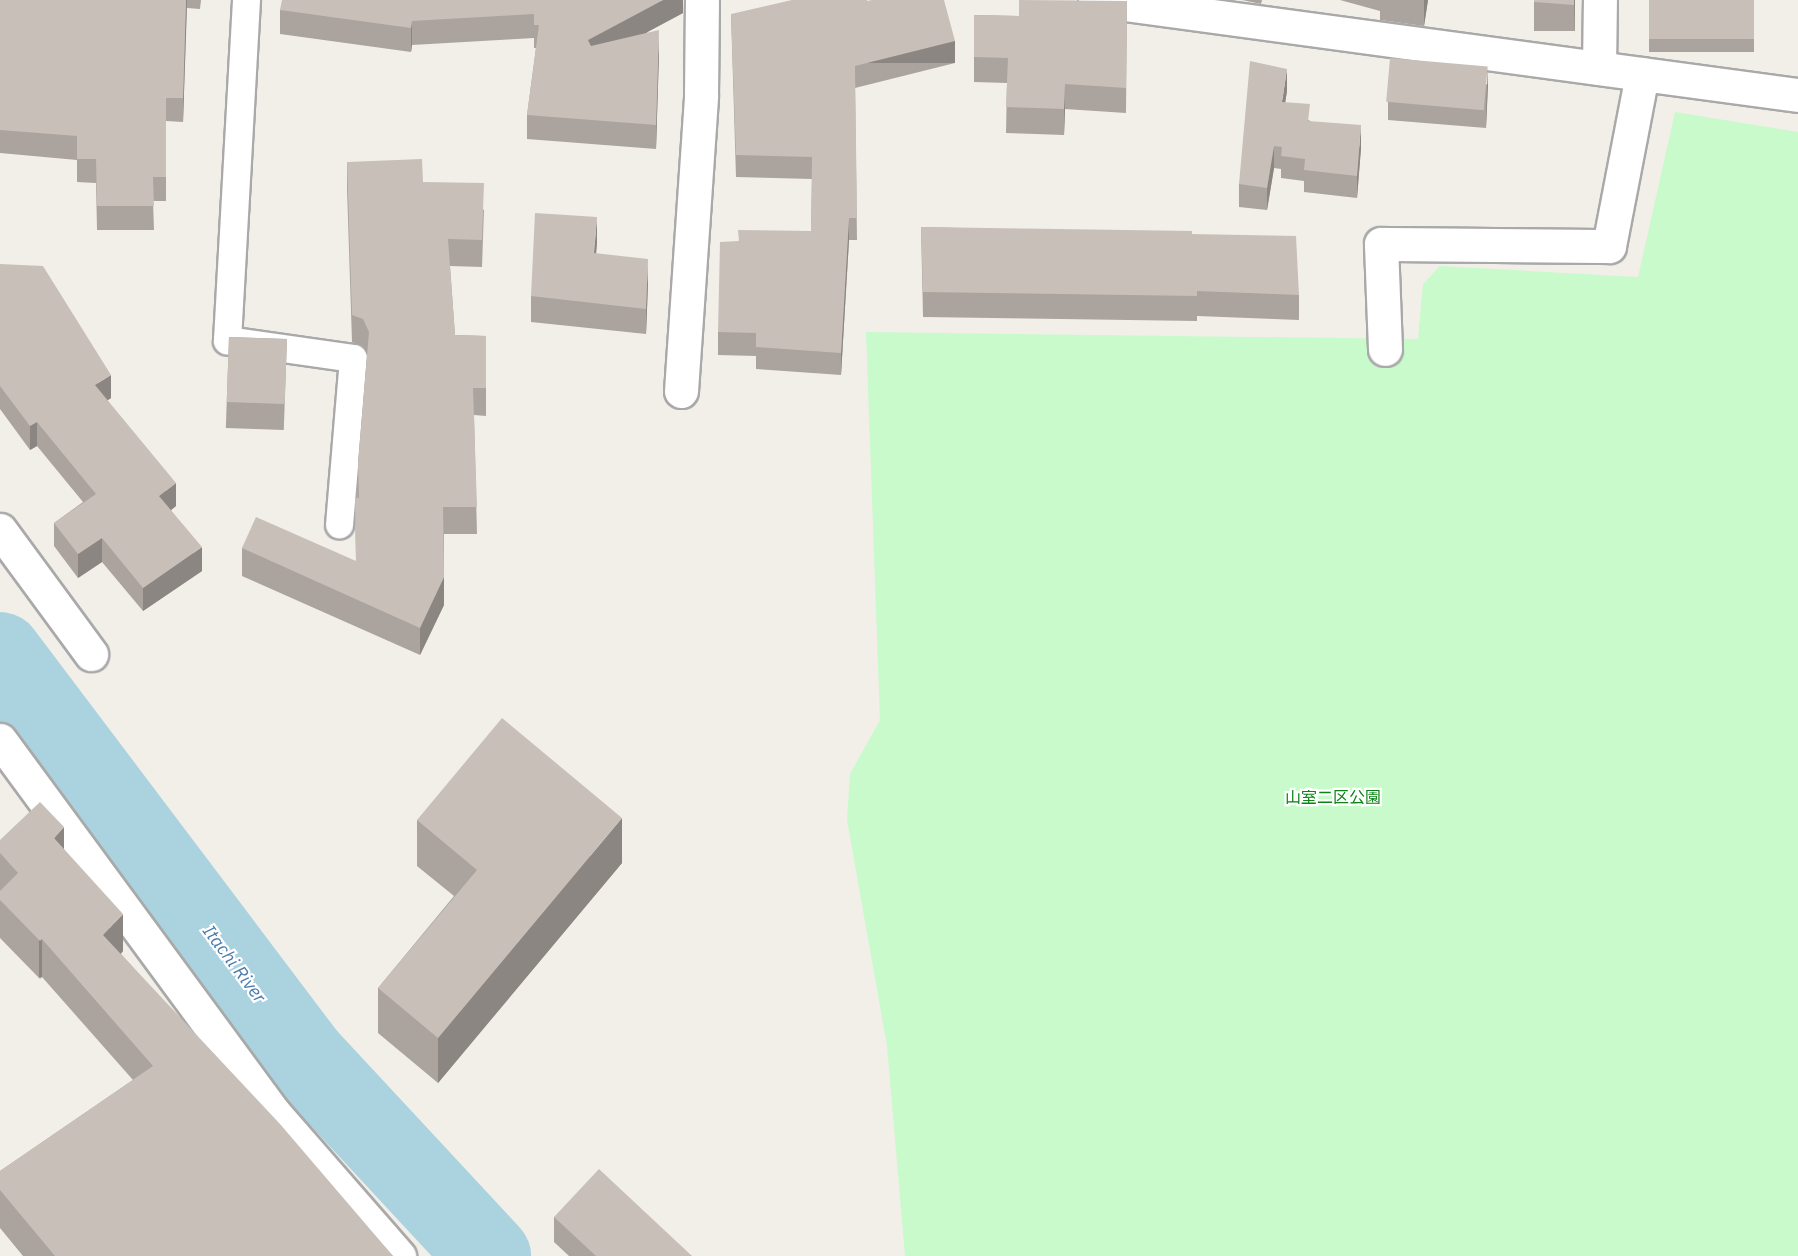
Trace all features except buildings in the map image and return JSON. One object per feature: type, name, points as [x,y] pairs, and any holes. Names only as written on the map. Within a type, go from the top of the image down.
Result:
[{"type":"street","points":[[681,391],[701,94],[702,0]]},
{"type":"street","points":[[1095,0],[1798,95]]},
{"type":"street","points":[[1599,68],[1600,0]]},
{"type":"street","points":[[1385,349],[1381,244],[1609,246],[1642,74]]},
{"type":"street","points":[[0,530],[91,654]]},
{"type":"street","points":[[0,740],[275,1114],[399,1256]]},
{"type":"lane","points":[[246,0],[227,340],[353,358],[339,524]]},
{"type":"green space","name":"山室二区公園","points":[[1675,112],[1798,132],[1798,1256],[905,1256],[887,1046],[847,820],[850,774],[880,720],[866,332],[1418,339],[1423,284],[1440,266],[1638,277]]},
{"type":"waterway","name":"Itachi River","points":[[0,654],[304,1057],[489,1256]]}]
